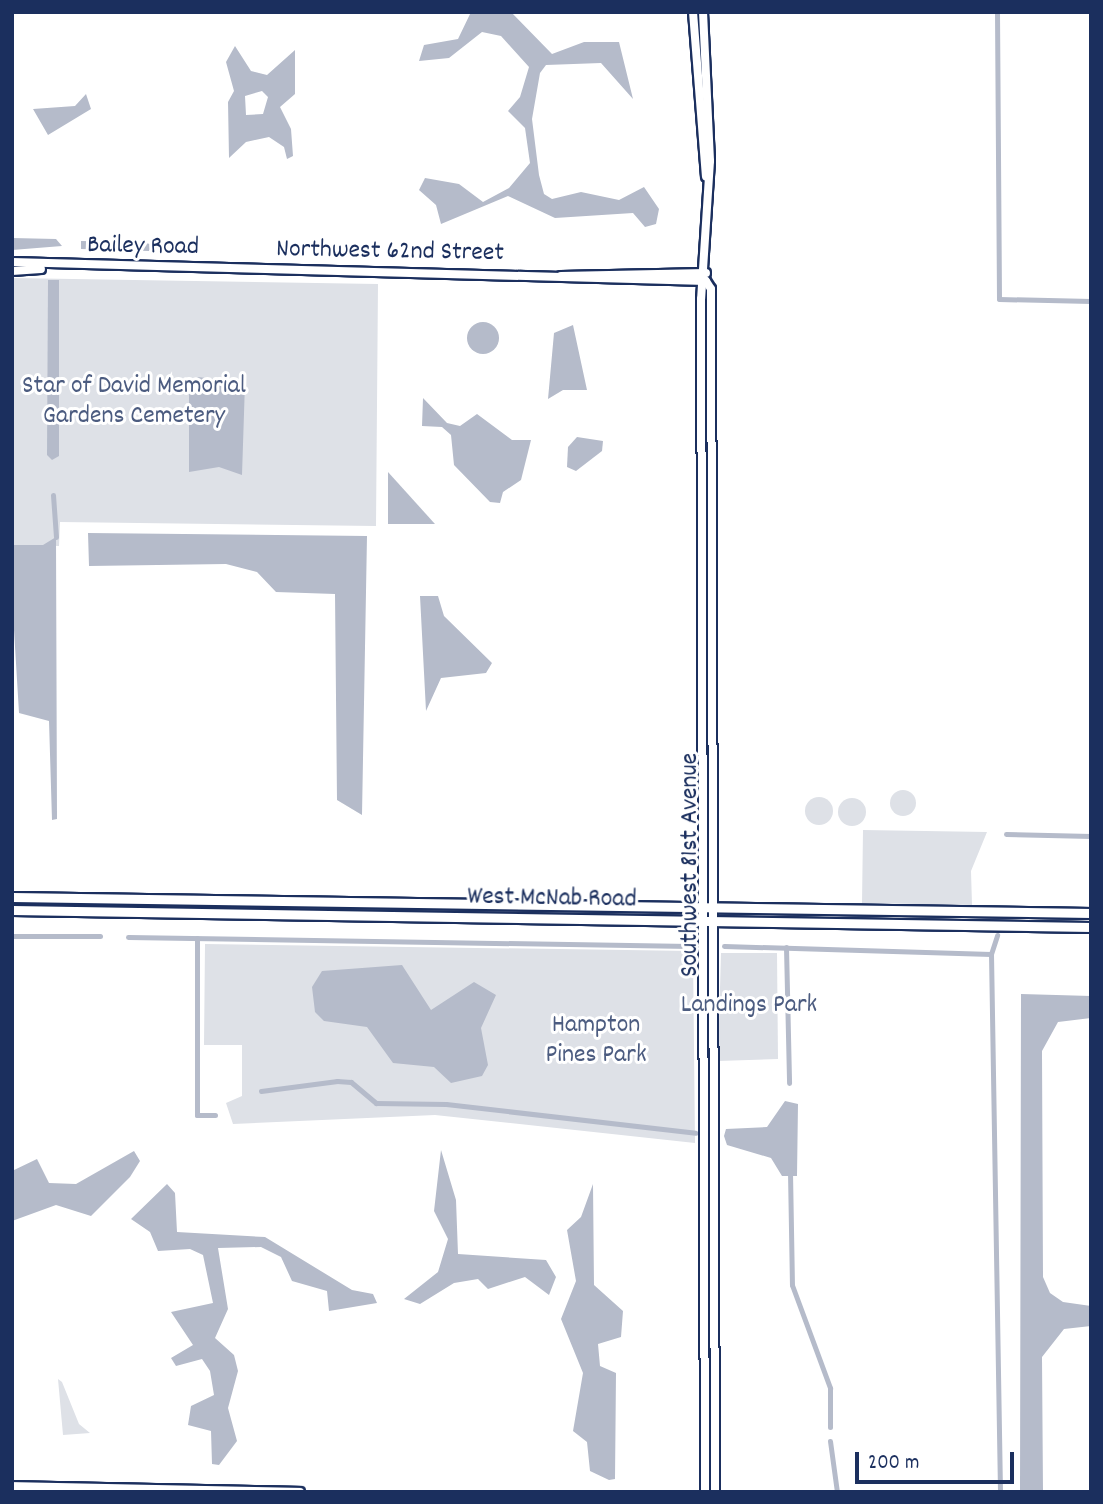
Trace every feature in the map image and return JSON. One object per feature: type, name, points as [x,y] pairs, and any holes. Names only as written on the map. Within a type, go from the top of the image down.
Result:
[{"type":"main road","name":"West McNab Road","points":[[12,897],[1091,913]]},
{"type":"main road","points":[[219,914],[280,902]]},
{"type":"main road","points":[[549,906],[549,920]]},
{"type":"main road","name":"West McNab Road","points":[[12,911],[1091,928]]},
{"type":"street","points":[[693,12],[706,177]]},
{"type":"street","points":[[703,12],[706,177]]},
{"type":"street","points":[[695,38],[704,43]]},
{"type":"street","name":"Southwest 81st Avenue","points":[[705,1492],[699,909],[701,299],[706,277],[706,177]]},
{"type":"street","name":"Bailey Road","points":[[12,262],[68,267],[217,270]]},
{"type":"street","name":"Bailey Road","points":[[12,271],[68,267]]},
{"type":"street","name":"Northwest 62nd Street","points":[[217,270],[561,276],[636,280],[706,277]]},
{"type":"street","points":[[636,280],[643,272]]},
{"type":"street","name":"Northwest 62nd Street","points":[[561,276],[643,272],[706,277]]},
{"type":"street","name":"Southwest 81st Avenue","points":[[706,277],[711,289],[715,1492]]},
{"type":"street","points":[[12,1486],[300,1492]]},
{"type":"green space","name":"Star of David Memorial Gardens Cemetery","points":[[12,278],[378,284],[376,526],[60,522],[59,546],[13,545],[12,597]]},
{"type":"green space","points":[[903,790],[912,794],[916,803],[912,812],[903,816],[894,812],[890,803],[894,794]]},
{"type":"green space","points":[[819,797],[829,801],[833,811],[829,821],[819,825],[809,821],[805,811],[809,801]]},
{"type":"green space","points":[[852,798],[862,802],[866,812],[862,822],[852,826],[842,822],[838,812],[842,802]]},
{"type":"green space","points":[[863,830],[987,832],[971,871],[972,905],[862,903]]},
{"type":"green space","name":"Hampton Pines Park","points":[[205,944],[693,951],[695,1143],[435,1115],[233,1124],[226,1103],[242,1096],[242,1045],[204,1045]]},
{"type":"green space","name":"Landings Park","points":[[721,953],[777,953],[778,1059],[718,1061]]},
{"type":"green space","points":[[58,1379],[62,1382],[79,1424],[90,1433],[63,1435]]},
{"type":"water","points":[[471,12],[511,12],[552,54],[584,42],[619,42],[633,99],[601,63],[546,65],[540,73],[532,119],[539,175],[544,194],[552,199],[581,192],[619,200],[644,187],[659,209],[656,224],[645,227],[633,213],[555,218],[508,196],[441,224],[436,205],[419,190],[425,178],[459,184],[483,202],[509,188],[530,163],[525,128],[508,111],[520,97],[529,67],[501,36],[482,32],[449,58],[419,61],[424,45],[458,39]]},
{"type":"water","points":[[235,46],[251,71],[267,75],[295,50],[295,94],[280,107],[291,129],[293,156],[287,159],[284,147],[269,137],[246,142],[229,158],[228,102],[234,91],[226,62]],"holes":[[[262,91],[268,97],[263,114],[246,115],[245,96]]]},
{"type":"water","points":[[86,94],[91,109],[48,135],[33,109],[75,106]]},
{"type":"water","points":[[12,238],[56,239],[62,246],[12,250]]},
{"type":"water","points":[[81,241],[144,242],[152,245],[149,251],[81,249]]},
{"type":"water","points":[[48,280],[59,280],[59,456],[52,460],[47,455]]},
{"type":"water","points":[[483,322],[495,326],[499,338],[495,350],[483,354],[471,350],[467,338],[471,326]]},
{"type":"water","points":[[573,325],[587,390],[563,390],[548,399],[554,333]]},
{"type":"water","points":[[198,377],[245,383],[242,475],[219,467],[189,472],[189,383]]},
{"type":"water","points":[[423,398],[447,423],[460,426],[477,414],[512,440],[531,440],[521,480],[503,492],[500,503],[490,502],[454,465],[451,435],[442,427],[422,426]]},
{"type":"water","points":[[577,437],[603,441],[602,451],[576,471],[567,467],[568,447]]},
{"type":"water","points":[[388,472],[435,524],[388,524]]},
{"type":"water","points":[[88,533],[367,536],[362,815],[337,800],[335,594],[276,592],[257,572],[226,564],[89,566]]},
{"type":"water","points":[[56,537],[57,819],[52,820],[49,721],[19,713],[12,597],[13,545],[43,545]]},
{"type":"water","points":[[420,596],[438,596],[444,616],[492,663],[486,673],[441,678],[426,711]]},
{"type":"water","points":[[402,965],[431,1010],[474,982],[496,995],[481,1028],[488,1065],[482,1076],[451,1083],[434,1067],[393,1063],[367,1027],[324,1021],[315,1012],[312,987],[322,971]]},
{"type":"water","points":[[1021,994],[1091,996],[1091,1018],[1058,1022],[1042,1051],[1043,1277],[1050,1293],[1063,1302],[1091,1306],[1091,1326],[1064,1329],[1042,1357],[1043,1492],[1020,1492]]},
{"type":"water","points":[[785,1101],[798,1104],[797,1176],[782,1176],[771,1158],[727,1145],[724,1136],[726,1129],[767,1127]]},
{"type":"water","points":[[441,1150],[456,1200],[458,1254],[546,1260],[556,1277],[549,1295],[525,1277],[488,1289],[478,1279],[454,1283],[420,1304],[404,1299],[438,1272],[448,1239],[434,1211]]},
{"type":"water","points":[[134,1151],[140,1161],[130,1177],[91,1216],[56,1205],[12,1221],[12,1171],[37,1159],[49,1183],[76,1184]]},
{"type":"water","points":[[167,1184],[175,1193],[177,1232],[265,1237],[352,1290],[373,1294],[377,1303],[329,1311],[327,1291],[292,1281],[281,1257],[261,1247],[218,1248],[228,1309],[215,1338],[234,1355],[238,1371],[228,1408],[237,1441],[219,1465],[212,1464],[211,1431],[188,1425],[191,1406],[214,1395],[210,1371],[202,1359],[176,1366],[171,1358],[193,1345],[171,1312],[213,1303],[203,1255],[190,1249],[158,1251],[150,1232],[131,1219]]},
{"type":"water","points":[[593,1184],[594,1285],[623,1311],[621,1337],[598,1344],[600,1366],[616,1373],[615,1479],[609,1480],[590,1471],[587,1442],[573,1431],[583,1373],[561,1319],[576,1281],[567,1230],[581,1217]]},
{"type":"waterway","points":[[997,12],[999,299],[1091,301]]},
{"type":"waterway","points":[[53,495],[56,537]]},
{"type":"waterway","points":[[1006,834],[1091,836]]},
{"type":"waterway","points":[[991,954],[997,935]]},
{"type":"waterway","points":[[12,936],[100,936]]},
{"type":"waterway","points":[[128,937],[690,946]]},
{"type":"waterway","points":[[197,938],[197,1115],[215,1115]]},
{"type":"waterway","points":[[724,946],[991,954],[1000,1492]]},
{"type":"waterway","points":[[786,947],[789,1083]]},
{"type":"waterway","points":[[261,1091],[337,1081],[351,1082],[376,1103],[446,1104],[695,1133]]},
{"type":"waterway","points":[[790,1172],[792,1285],[830,1388],[830,1427]]},
{"type":"waterway","points":[[830,1441],[837,1492]]}]
